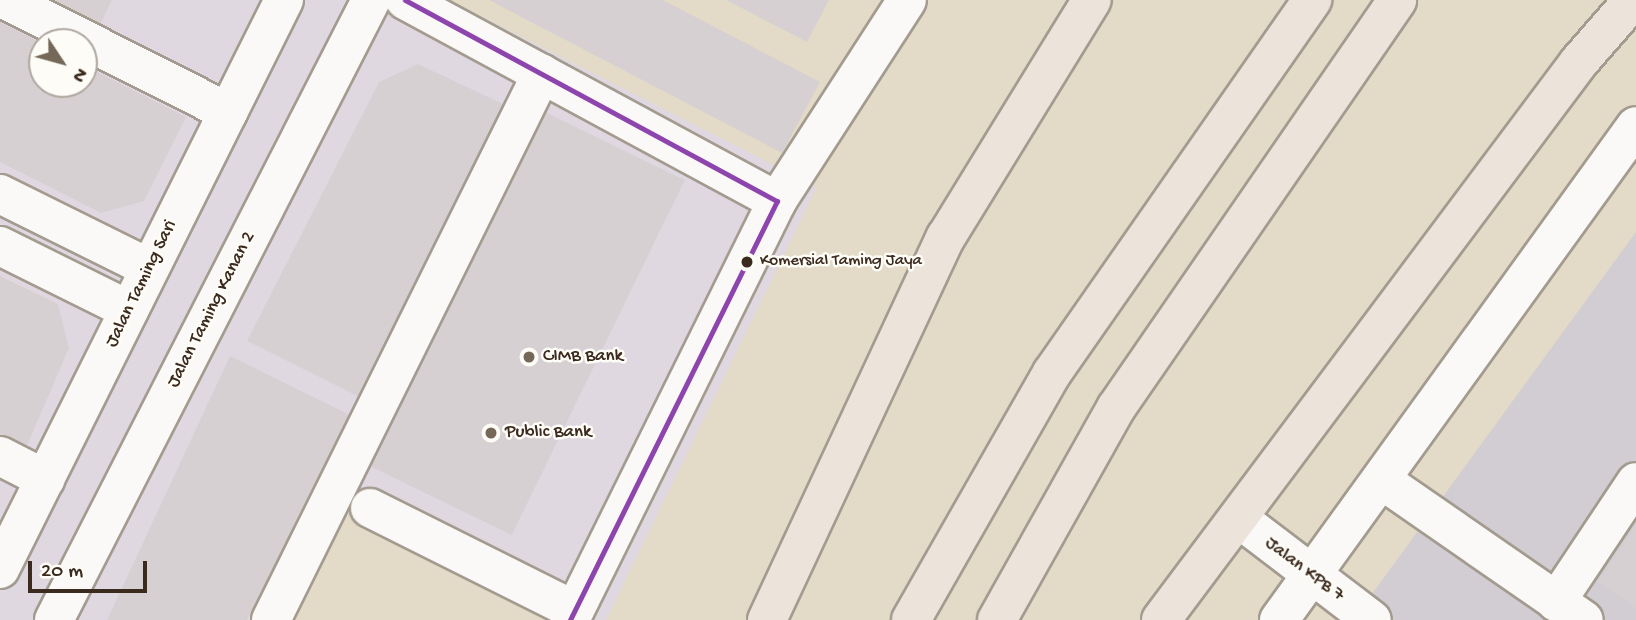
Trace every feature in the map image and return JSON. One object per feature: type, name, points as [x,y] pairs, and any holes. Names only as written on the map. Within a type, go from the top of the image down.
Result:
[{"type":"highway","points":[[767,620],[946,237],[1091,0]]},
{"type":"highway","points":[[911,620],[1052,373],[1312,0]]},
{"type":"highway","points":[[997,620],[1116,408],[1397,0]]},
{"type":"highway","points":[[1578,62],[1616,0]]},
{"type":"highway","points":[[1161,620],[1578,62],[1633,0]]},
{"type":"street","points":[[6,0],[228,112]]},
{"type":"street","name":"Jalan Taming Sari","points":[[0,569],[284,0]]},
{"type":"street","name":"Jalan Taming Kanan 2","points":[[54,620],[371,0]]},
{"type":"street","points":[[405,0],[777,201]]},
{"type":"street","points":[[370,508],[572,615],[777,201],[907,0]]},
{"type":"street","points":[[271,620],[542,73]]},
{"type":"street","points":[[1279,620],[1383,481],[1636,126]]},
{"type":"street","points":[[0,194],[149,268]]},
{"type":"street","points":[[0,246],[129,310]]},
{"type":"street","points":[[0,456],[45,479]]},
{"type":"street","points":[[1383,481],[1570,611],[1636,482]]},
{"type":"street","name":"Jalan KPB 7","points":[[1238,518],[1372,620]]},
{"type":"shaded area","points":[[0,0],[449,0],[817,187],[606,620],[568,620],[341,511],[294,620],[0,620]]},
{"type":"shaded area","points":[[1636,232],[1636,620],[1353,620]]},
{"type":"building","points":[[41,0],[112,0],[98,29]]},
{"type":"building","points":[[489,0],[663,0],[820,82],[782,153]]},
{"type":"building","points":[[726,0],[829,0],[807,42]]},
{"type":"building","points":[[0,22],[28,36],[28,98],[98,98],[98,72],[186,117],[144,201],[101,213],[0,162]]},
{"type":"building","points":[[418,64],[514,109],[367,401],[247,341],[379,82]]},
{"type":"building","points":[[541,110],[685,180],[512,535],[368,465]]},
{"type":"building","points":[[0,276],[58,304],[69,348],[23,455],[0,443]]},
{"type":"building","points":[[230,356],[352,416],[247,620],[107,620]]},
{"type":"building","points":[[1636,525],[1636,608],[1598,582]]},
{"type":"transit line","points":[[405,0],[777,201],[570,620]]},
{"type":"place","name":"Komersial Taming Jaya","points":[[747,262]]},
{"type":"place","name":"CIMB Bank","points":[[529,357]]},
{"type":"place","name":"Public Bank","points":[[491,433]]}]
